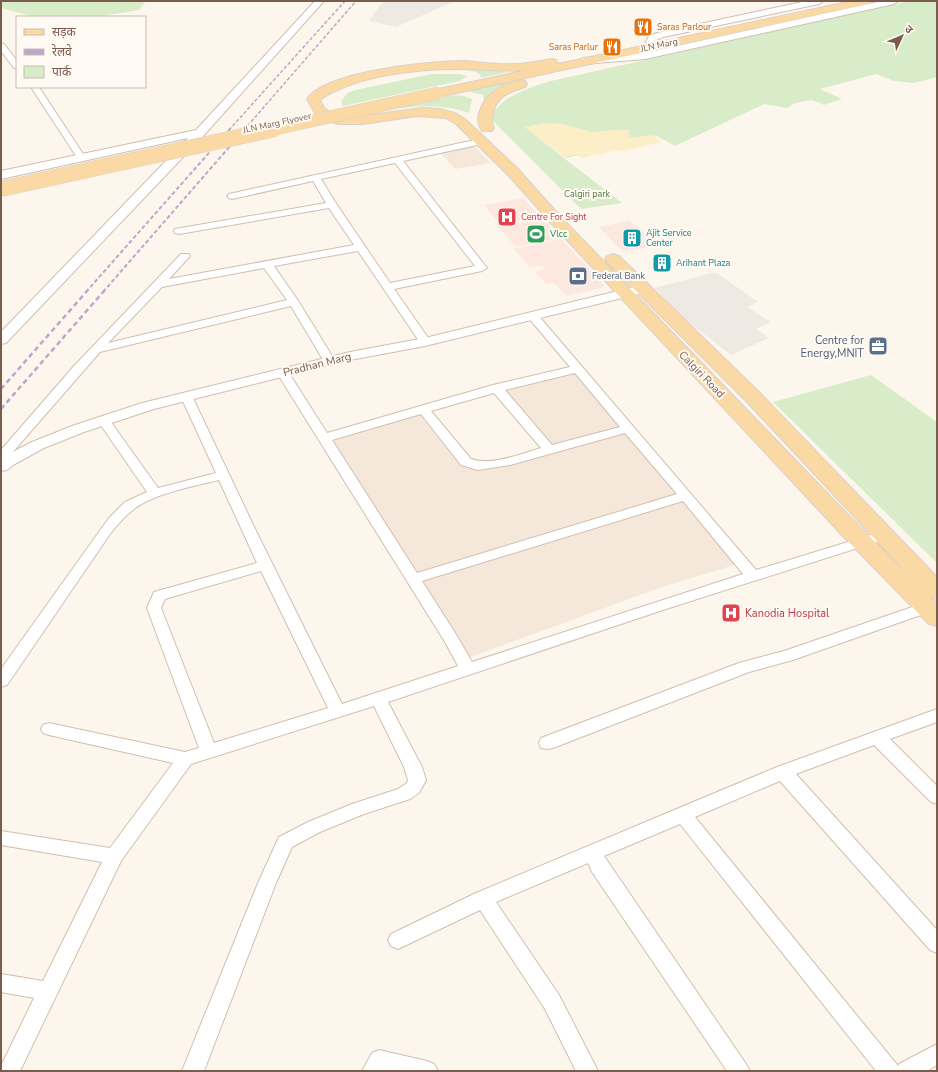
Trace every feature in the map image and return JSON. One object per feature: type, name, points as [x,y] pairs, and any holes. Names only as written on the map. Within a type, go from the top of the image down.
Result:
[{"type":"main road","name":"JLN Marg","points":[[452,90],[651,42],[834,1]]},
{"type":"main road","name":"JLN Marg","points":[[553,65],[584,61],[867,1]]},
{"type":"main road","points":[[474,129],[458,119],[446,114],[400,114],[343,122],[333,120],[325,116],[315,106],[313,98],[320,91],[336,84],[419,67],[466,65],[514,68],[553,65]]},
{"type":"main road","name":"JLN Marg Flyover","points":[[1,189],[489,78],[553,65]]},
{"type":"main road","points":[[474,129],[484,121],[488,103],[495,95],[520,85],[553,65]]},
{"type":"main road","points":[[474,129],[461,113],[444,109],[413,108],[363,114],[336,108],[332,103],[341,90],[351,86],[434,70],[462,68],[477,70],[484,73],[489,78]]},
{"type":"main road","name":"JLN Marg Flyover","points":[[1,183],[437,91],[452,90]]},
{"type":"main road","points":[[452,90],[474,95],[477,99],[479,108],[474,129]]},
{"type":"main road","name":"Calgiri Road","points":[[474,129],[513,172],[634,291],[862,542],[932,612]]},
{"type":"main road","name":"Calgiri Road","points":[[634,291],[753,397],[937,591]]},
{"type":"street","points":[[1,340],[201,132],[320,1]]},
{"type":"street","points":[[651,42],[650,39],[660,35],[819,1]]},
{"type":"street","points":[[584,61],[616,60],[645,56],[894,1]]},
{"type":"street","points":[[1,46],[16,65]]},
{"type":"street","points":[[36,88],[81,157]]},
{"type":"street","points":[[232,196],[397,159],[474,129]]},
{"type":"street","points":[[1,175],[201,132]]},
{"type":"street","points":[[1,196],[178,156]]},
{"type":"street","points":[[388,287],[482,268],[397,159]]},
{"type":"street","points":[[316,178],[332,205],[425,342]]},
{"type":"street","points":[[179,231],[332,205]]},
{"type":"street","points":[[158,284],[361,247]]},
{"type":"street","points":[[4,463],[5,453],[97,349],[185,256]]},
{"type":"street","points":[[267,264],[294,302],[329,361]]},
{"type":"street","name":"Pradhan Marg","points":[[4,463],[38,445],[104,420],[148,406],[329,361],[425,342],[634,291]]},
{"type":"street","points":[[97,349],[294,302]]},
{"type":"street","points":[[534,316],[754,576]]},
{"type":"street","points":[[324,438],[497,388],[579,369]]},
{"type":"street","points":[[284,373],[452,640],[467,668]]},
{"type":"street","points":[[497,388],[549,449]]},
{"type":"street","points":[[188,397],[222,475],[337,711]]},
{"type":"street","points":[[423,409],[466,462],[478,466],[505,462],[629,428]]},
{"type":"street","points":[[104,420],[156,494]]},
{"type":"street","points":[[1,681],[46,620],[100,539],[119,516],[131,505],[156,494],[222,475]]},
{"type":"street","points":[[413,579],[686,496]]},
{"type":"street","points":[[49,729],[185,759],[378,699],[467,668],[664,604],[884,535]]},
{"type":"street","points":[[209,752],[154,608],[159,596],[266,565]]},
{"type":"street","points":[[547,743],[744,667],[786,656],[932,612]]},
{"type":"street","points":[[193,1071],[267,883],[285,842],[314,827],[358,809],[404,794],[413,788],[418,780],[413,767],[378,699]]},
{"type":"street","points":[[398,940],[483,899],[783,772],[937,715]]},
{"type":"street","points":[[877,737],[937,797]]},
{"type":"street","points":[[9,1071],[114,856],[185,759]]},
{"type":"street","points":[[783,772],[937,944]]},
{"type":"street","points":[[683,815],[889,1071]]},
{"type":"street","points":[[1,838],[114,856]]},
{"type":"street","points":[[593,852],[599,866],[739,1071]]},
{"type":"street","points":[[483,899],[552,1002],[587,1071]]},
{"type":"street","points":[[1,983],[48,991]]},
{"type":"street","points":[[906,1071],[937,1054]]},
{"type":"street","points":[[373,1071],[379,1060],[427,1071]]},
{"type":"shaded area","points":[[383,1],[455,1],[396,27],[369,21]]},
{"type":"shaded area","points":[[473,145],[491,163],[455,169],[438,150]]},
{"type":"shaded area","points":[[523,198],[541,217],[501,225],[484,205]]},
{"type":"shaded area","points":[[541,218],[560,238],[516,247],[498,227]]},
{"type":"shaded area","points":[[629,221],[662,244],[623,252],[599,227]]},
{"type":"shaded area","points":[[561,239],[604,285],[602,288],[567,296],[554,283],[547,284],[534,272],[545,269],[543,266],[530,267],[514,249]]},
{"type":"shaded area","points":[[711,273],[717,273],[758,302],[747,307],[771,322],[756,329],[769,338],[731,355],[682,317],[655,288]]},
{"type":"shaded area","points":[[579,369],[741,563],[659,588],[462,660],[324,438],[423,409],[456,450],[478,466],[549,449],[497,388]]},
{"type":"green space","points":[[1,1],[146,1],[139,10],[101,16],[31,16],[1,8]]},
{"type":"green space","name":"Calgiri park","points":[[909,1],[937,1],[937,77],[914,83],[894,81],[876,74],[820,89],[842,99],[824,105],[812,100],[795,103],[787,108],[764,104],[675,146],[657,136],[566,158],[520,124],[622,203],[581,209],[492,120],[494,112],[499,105],[507,99],[525,90],[551,81]]},
{"type":"green space","points":[[457,68],[476,68],[509,72],[480,78],[481,76],[476,72]]},
{"type":"green space","points":[[432,74],[460,74],[467,76],[460,81],[343,106],[341,101],[348,93],[355,90]]},
{"type":"green space","points":[[510,81],[488,96],[481,109],[484,100],[483,95],[467,91]]},
{"type":"green space","points":[[451,95],[464,96],[472,99],[469,113],[455,109],[428,106],[360,114]]},
{"type":"green space","points":[[871,375],[937,422],[937,563],[773,402]]},
{"type":"sand","points":[[545,123],[562,124],[592,132],[629,130],[629,138],[652,135],[662,142],[582,158],[577,154],[565,157],[525,127]]},
{"type":"railway","points":[[229,130],[345,1]]},
{"type":"railway","points":[[244,130],[356,1]]},
{"type":"railway","points":[[86,292],[230,129]]},
{"type":"railway","points":[[103,292],[245,129]]},
{"type":"railway","points":[[1,389],[87,291]]},
{"type":"railway","points":[[1,409],[104,291]]},
{"type":"place","name":"Saras Parlour","points":[[643,27]]},
{"type":"place","name":"Saras Parlur","points":[[612,47]]},
{"type":"place","name":"Centre For Sight","points":[[507,217]]},
{"type":"place","name":"Vlcc","points":[[536,234]]},
{"type":"place","name":"Ajit Service Center","points":[[632,238]]},
{"type":"place","name":"Arihant Plaza","points":[[662,263]]},
{"type":"place","name":"Federal Bank","points":[[578,276]]},
{"type":"place","name":"Centre for Energy,MNIT","points":[[878,346]]},
{"type":"place","name":"Kanodia Hospital","points":[[731,613]]}]
